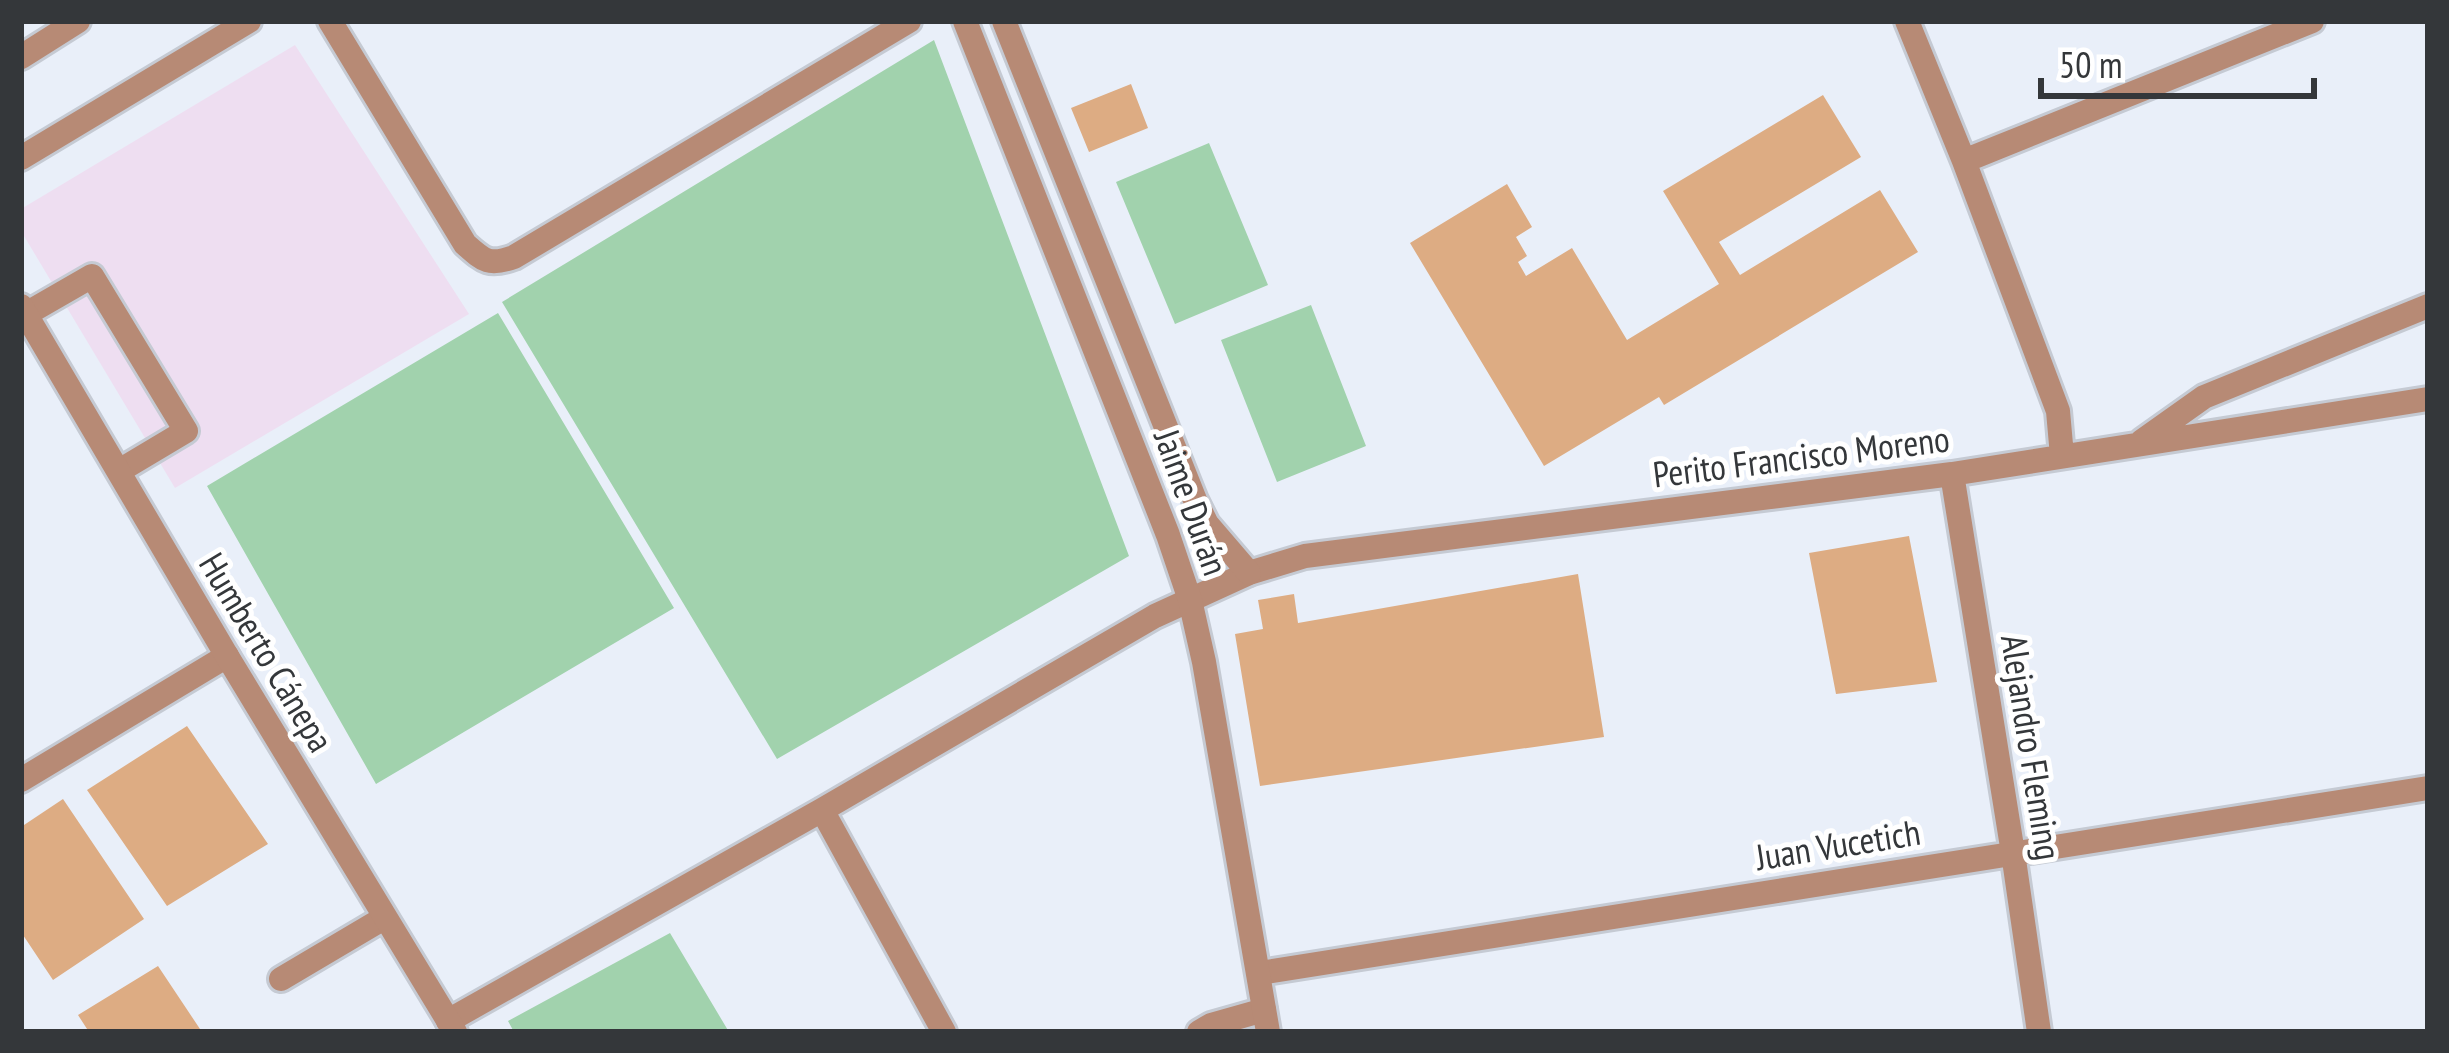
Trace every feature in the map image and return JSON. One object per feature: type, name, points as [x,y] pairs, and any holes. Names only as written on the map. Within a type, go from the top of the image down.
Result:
[{"type":"street","points":[[21,57],[78,21]]},
{"type":"street","points":[[21,158],[249,21]]},
{"type":"street","points":[[331,21],[465,244],[482,260],[499,262],[909,21]]},
{"type":"street","name":"Jaime Durán","points":[[965,21],[1190,600],[1266,1021]]},
{"type":"street","name":"Jaime Durán","points":[[1004,21],[1195,500],[1207,524],[1249,573]]},
{"type":"street","points":[[1907,21],[2058,411],[2062,456]]},
{"type":"street","points":[[1964,160],[2312,21]]},
{"type":"street","points":[[23,310],[92,276],[186,430],[119,471]]},
{"type":"street","points":[[2135,446],[2204,398],[2428,306]]},
{"type":"street","name":"Humberto Cánepa","points":[[23,310],[452,1026]]},
{"type":"street","name":"Perito Francisco Moreno","points":[[452,1026],[1135,627],[1249,573],[1305,556],[1952,474],[2428,400]]},
{"type":"street","name":"Alejandro Fleming","points":[[1952,474],[2038,1032]]},
{"type":"street","points":[[21,780],[227,656]]},
{"type":"street","name":"Juan Vucetich","points":[[1260,973],[2428,788]]},
{"type":"street","points":[[822,809],[944,1032]]},
{"type":"street","points":[[280,979],[384,918]]},
{"type":"street","points":[[1199,1032],[1211,1024],[1266,1021]]},
{"type":"shaded area","points":[[295,45],[469,314],[175,488],[21,231],[21,209]]},
{"type":"green space","points":[[934,40],[1129,556],[777,759],[502,302]]},
{"type":"green space","points":[[1209,143],[1268,285],[1175,324],[1116,182]]},
{"type":"green space","points":[[1311,305],[1366,446],[1277,482],[1221,340]]},
{"type":"green space","points":[[498,313],[674,608],[376,784],[207,486]]},
{"type":"green space","points":[[670,933],[729,1032],[514,1032],[508,1021]]},
{"type":"building","points":[[1131,84],[1148,128],[1089,152],[1071,108]]},
{"type":"building","points":[[1823,95],[1861,157],[1719,242],[1740,275],[1880,190],[1918,252],[1664,405],[1659,397],[1544,466],[1410,243],[1507,184],[1532,227],[1516,237],[1527,256],[1518,262],[1526,276],[1572,248],[1627,340],[1719,284],[1663,191]]},
{"type":"building","points":[[1909,536],[1937,682],[1836,694],[1809,553]]},
{"type":"building","points":[[1578,574],[1604,737],[1260,786],[1235,634],[1263,629],[1258,600],[1294,594],[1298,623]]},
{"type":"building","points":[[187,726],[268,844],[167,906],[87,790]]},
{"type":"building","points":[[63,799],[144,919],[53,980],[21,932],[21,827]]},
{"type":"building","points":[[158,966],[202,1032],[89,1032],[78,1015]]}]
